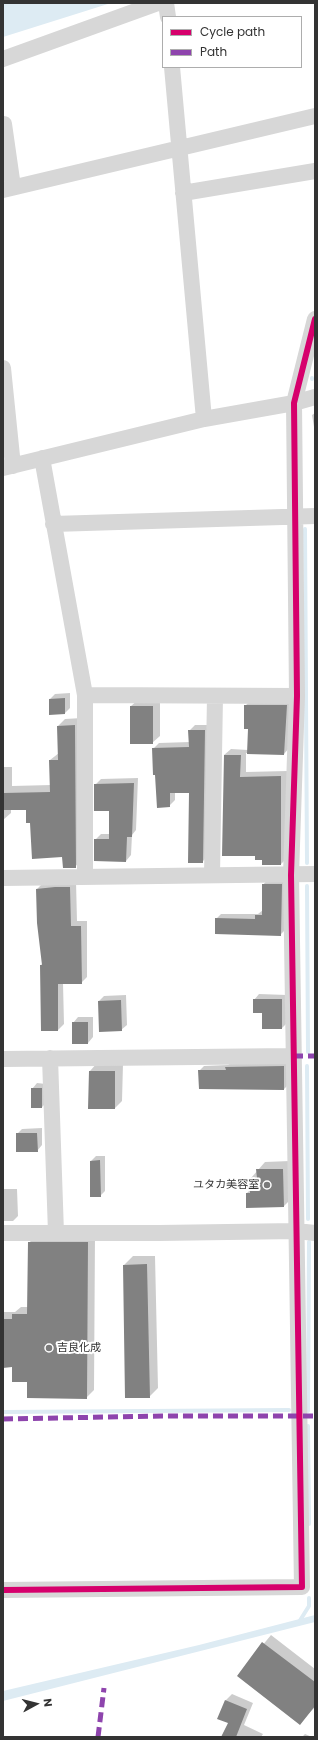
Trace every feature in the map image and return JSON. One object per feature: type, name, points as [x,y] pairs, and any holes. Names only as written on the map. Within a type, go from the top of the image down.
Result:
[{"type":"street","points":[[3,59],[158,3]]},
{"type":"street","points":[[166,3],[168,16]]},
{"type":"street","points":[[172,68],[178,148],[204,419]]},
{"type":"street","points":[[4,124],[8,188],[315,116]]},
{"type":"street","points":[[183,193],[315,171]]},
{"type":"street","points":[[3,1590],[309,1586],[296,1231],[291,875],[297,696],[294,403],[315,319]]},
{"type":"street","points":[[3,368],[8,467],[204,419],[294,403],[315,397]]},
{"type":"street","points":[[42,458],[85,695],[85,876]]},
{"type":"street","points":[[53,524],[315,516]]},
{"type":"street","points":[[85,695],[297,696]]},
{"type":"street","points":[[212,875],[215,696]]},
{"type":"street","points":[[3,878],[315,874]]},
{"type":"street","points":[[3,1059],[293,1056]]},
{"type":"street","points":[[50,1058],[56,1233]]},
{"type":"street","points":[[3,1233],[296,1231],[315,1233]]},
{"type":"shaded area","points":[[3,3],[111,3],[3,37]]},
{"type":"shaded area","points":[[315,1615],[315,1622],[3,1701],[3,1691],[199,1645]]},
{"type":"building","points":[[65,698],[65,714],[49,715],[49,699]]},
{"type":"building","points":[[244,705],[287,705],[284,755],[247,754],[248,729],[244,729]]},
{"type":"building","points":[[130,706],[153,706],[153,744],[130,744]]},
{"type":"building","points":[[75,725],[76,868],[63,868],[62,857],[32,859],[30,823],[26,823],[26,810],[3,810],[3,793],[50,792],[49,760],[58,760],[57,726]]},
{"type":"building","points":[[188,730],[205,730],[203,863],[188,863],[189,793],[170,793],[170,807],[157,808],[155,775],[153,775],[152,748],[189,747]]},
{"type":"building","points":[[224,755],[241,755],[240,777],[281,776],[281,865],[262,865],[262,860],[255,860],[255,856],[222,856]]},
{"type":"building","points":[[134,783],[132,837],[127,837],[126,862],[94,861],[94,839],[109,839],[109,811],[94,811],[94,784]]},
{"type":"building","points":[[262,884],[282,884],[281,936],[215,934],[215,918],[255,919],[255,915],[262,915]]},
{"type":"building","points":[[70,887],[71,926],[81,926],[82,984],[58,984],[58,1031],[41,1031],[40,965],[42,965],[37,923],[36,889]]},
{"type":"building","points":[[253,999],[282,999],[282,1029],[262,1029],[262,1013],[253,1013]]},
{"type":"building","points":[[121,1000],[122,1031],[99,1032],[98,1001]]},
{"type":"building","points":[[72,1022],[88,1022],[88,1044],[72,1044]]},
{"type":"building","points":[[284,1066],[284,1090],[199,1089],[198,1070],[226,1070],[225,1067]]},
{"type":"building","points":[[89,1071],[115,1071],[115,1109],[88,1109]]},
{"type":"building","points":[[31,1088],[42,1088],[42,1108],[31,1108]]},
{"type":"building","points":[[16,1133],[37,1133],[38,1152],[16,1152]]},
{"type":"building","points":[[100,1160],[101,1197],[90,1197],[90,1161]]},
{"type":"building","name":"ユタカ美容室","points":[[256,1169],[283,1169],[284,1207],[246,1208],[246,1193],[250,1193],[250,1178],[257,1178]]},
{"type":"building","name":"吉良化成","points":[[28,1242],[88,1242],[87,1399],[27,1398],[27,1382],[12,1382],[12,1367],[3,1368],[3,1319],[12,1319],[12,1314],[27,1314]]},
{"type":"building","points":[[147,1264],[150,1398],[125,1398],[123,1265]]},
{"type":"building","points":[[262,1642],[315,1682],[315,1706],[300,1725],[237,1676]]},
{"type":"building","points":[[225,1700],[247,1709],[236,1737],[221,1737],[228,1723],[217,1719]]},
{"type":"waterway","points":[[305,529],[307,863]]},
{"type":"waterway","points":[[307,886],[308,1052]]},
{"type":"waterway","points":[[307,1066],[308,1219]]},
{"type":"waterway","points":[[308,1411],[309,1242]]},
{"type":"waterway","points":[[3,1412],[289,1410]]},
{"type":"waterway","points":[[308,1426],[309,1524]]},
{"type":"waterway","points":[[299,1622],[309,1606],[309,1598]]},
{"type":"marked path","points":[[293,1056],[315,1056]]},
{"type":"marked path","points":[[3,1419],[162,1416],[315,1416]]},
{"type":"marked path","points":[[98,1737],[104,1688]]},
{"type":"cycle path","points":[[3,1590],[302,1587],[291,875],[297,696],[294,403],[315,319]]},
{"type":"place","name":"ユタカ美容室","points":[[267,1185]]},
{"type":"place","name":"吉良化成","points":[[49,1348]]}]
